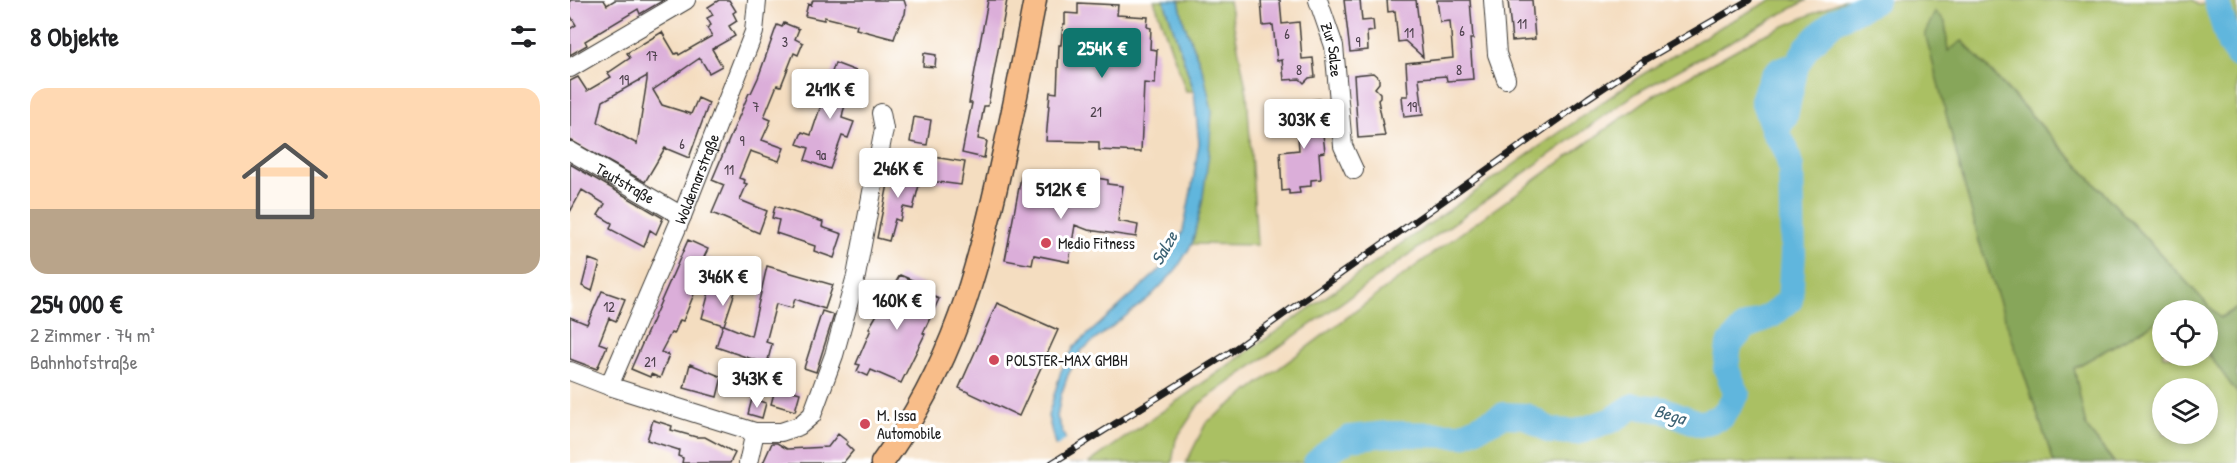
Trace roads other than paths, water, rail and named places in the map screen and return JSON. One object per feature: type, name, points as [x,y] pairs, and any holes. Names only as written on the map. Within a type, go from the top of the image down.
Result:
[{"type":"main road","points":[[882,463],[928,391],[950,345],[970,293],[992,211],[1035,0]]},
{"type":"street","points":[[570,68],[686,0]]},
{"type":"street","name":"Woldemarstraße","points":[[609,386],[682,216],[754,32],[757,0]]},
{"type":"street","name":"Zur Salze","points":[[1318,0],[1334,46],[1342,146],[1354,170]]},
{"type":"street","points":[[1492,0],[1497,54],[1506,79]]},
{"type":"street","points":[[570,371],[609,386],[755,432],[781,432],[799,426],[812,415],[834,355],[856,276],[884,129],[881,113]]},
{"type":"street","name":"Teutstraße","points":[[570,151],[682,216]]},
{"type":"street","points":[[748,463],[755,432]]},
{"type":"water","points":[[1164,0],[1179,0],[1184,23],[1204,74],[1212,111],[1202,203],[1192,244],[1176,270],[1150,297],[1081,351],[1068,375],[1057,417],[1065,438],[1084,463],[1070,463],[1055,445],[1048,416],[1061,371],[1074,347],[1164,266],[1183,231],[1199,143],[1194,91]]},
{"type":"waterway","name":"Bega","points":[[1316,463],[1330,450],[1350,438],[1387,434],[1462,435],[1504,415],[1526,416],[1551,431],[1576,432],[1612,420],[1634,406],[1665,410],[1700,424],[1722,417],[1737,394],[1726,368],[1729,345],[1744,328],[1772,315],[1790,300],[1793,254],[1791,168],[1785,147],[1775,133],[1785,116],[1796,66],[1807,47],[1834,21],[1876,0]]},
{"type":"waterway","name":"Bega","points":[[2216,0],[2230,45],[2237,55]]},
{"type":"waterway","points":[[1775,133],[1763,100],[1773,76],[1782,69],[1796,66]]},
{"type":"railway","points":[[1052,463],[1229,353],[1645,60],[1749,0]]},
{"type":"place","name":"Medio Fitness","points":[[1046,243]]},
{"type":"place","name":"POLSTER-MAX GMBH","points":[[994,360]]},
{"type":"place","name":"M. Issa Automobile","points":[[865,424]]},
{"type":"water label","name":"Salze","points":[[1164,248]]}]
